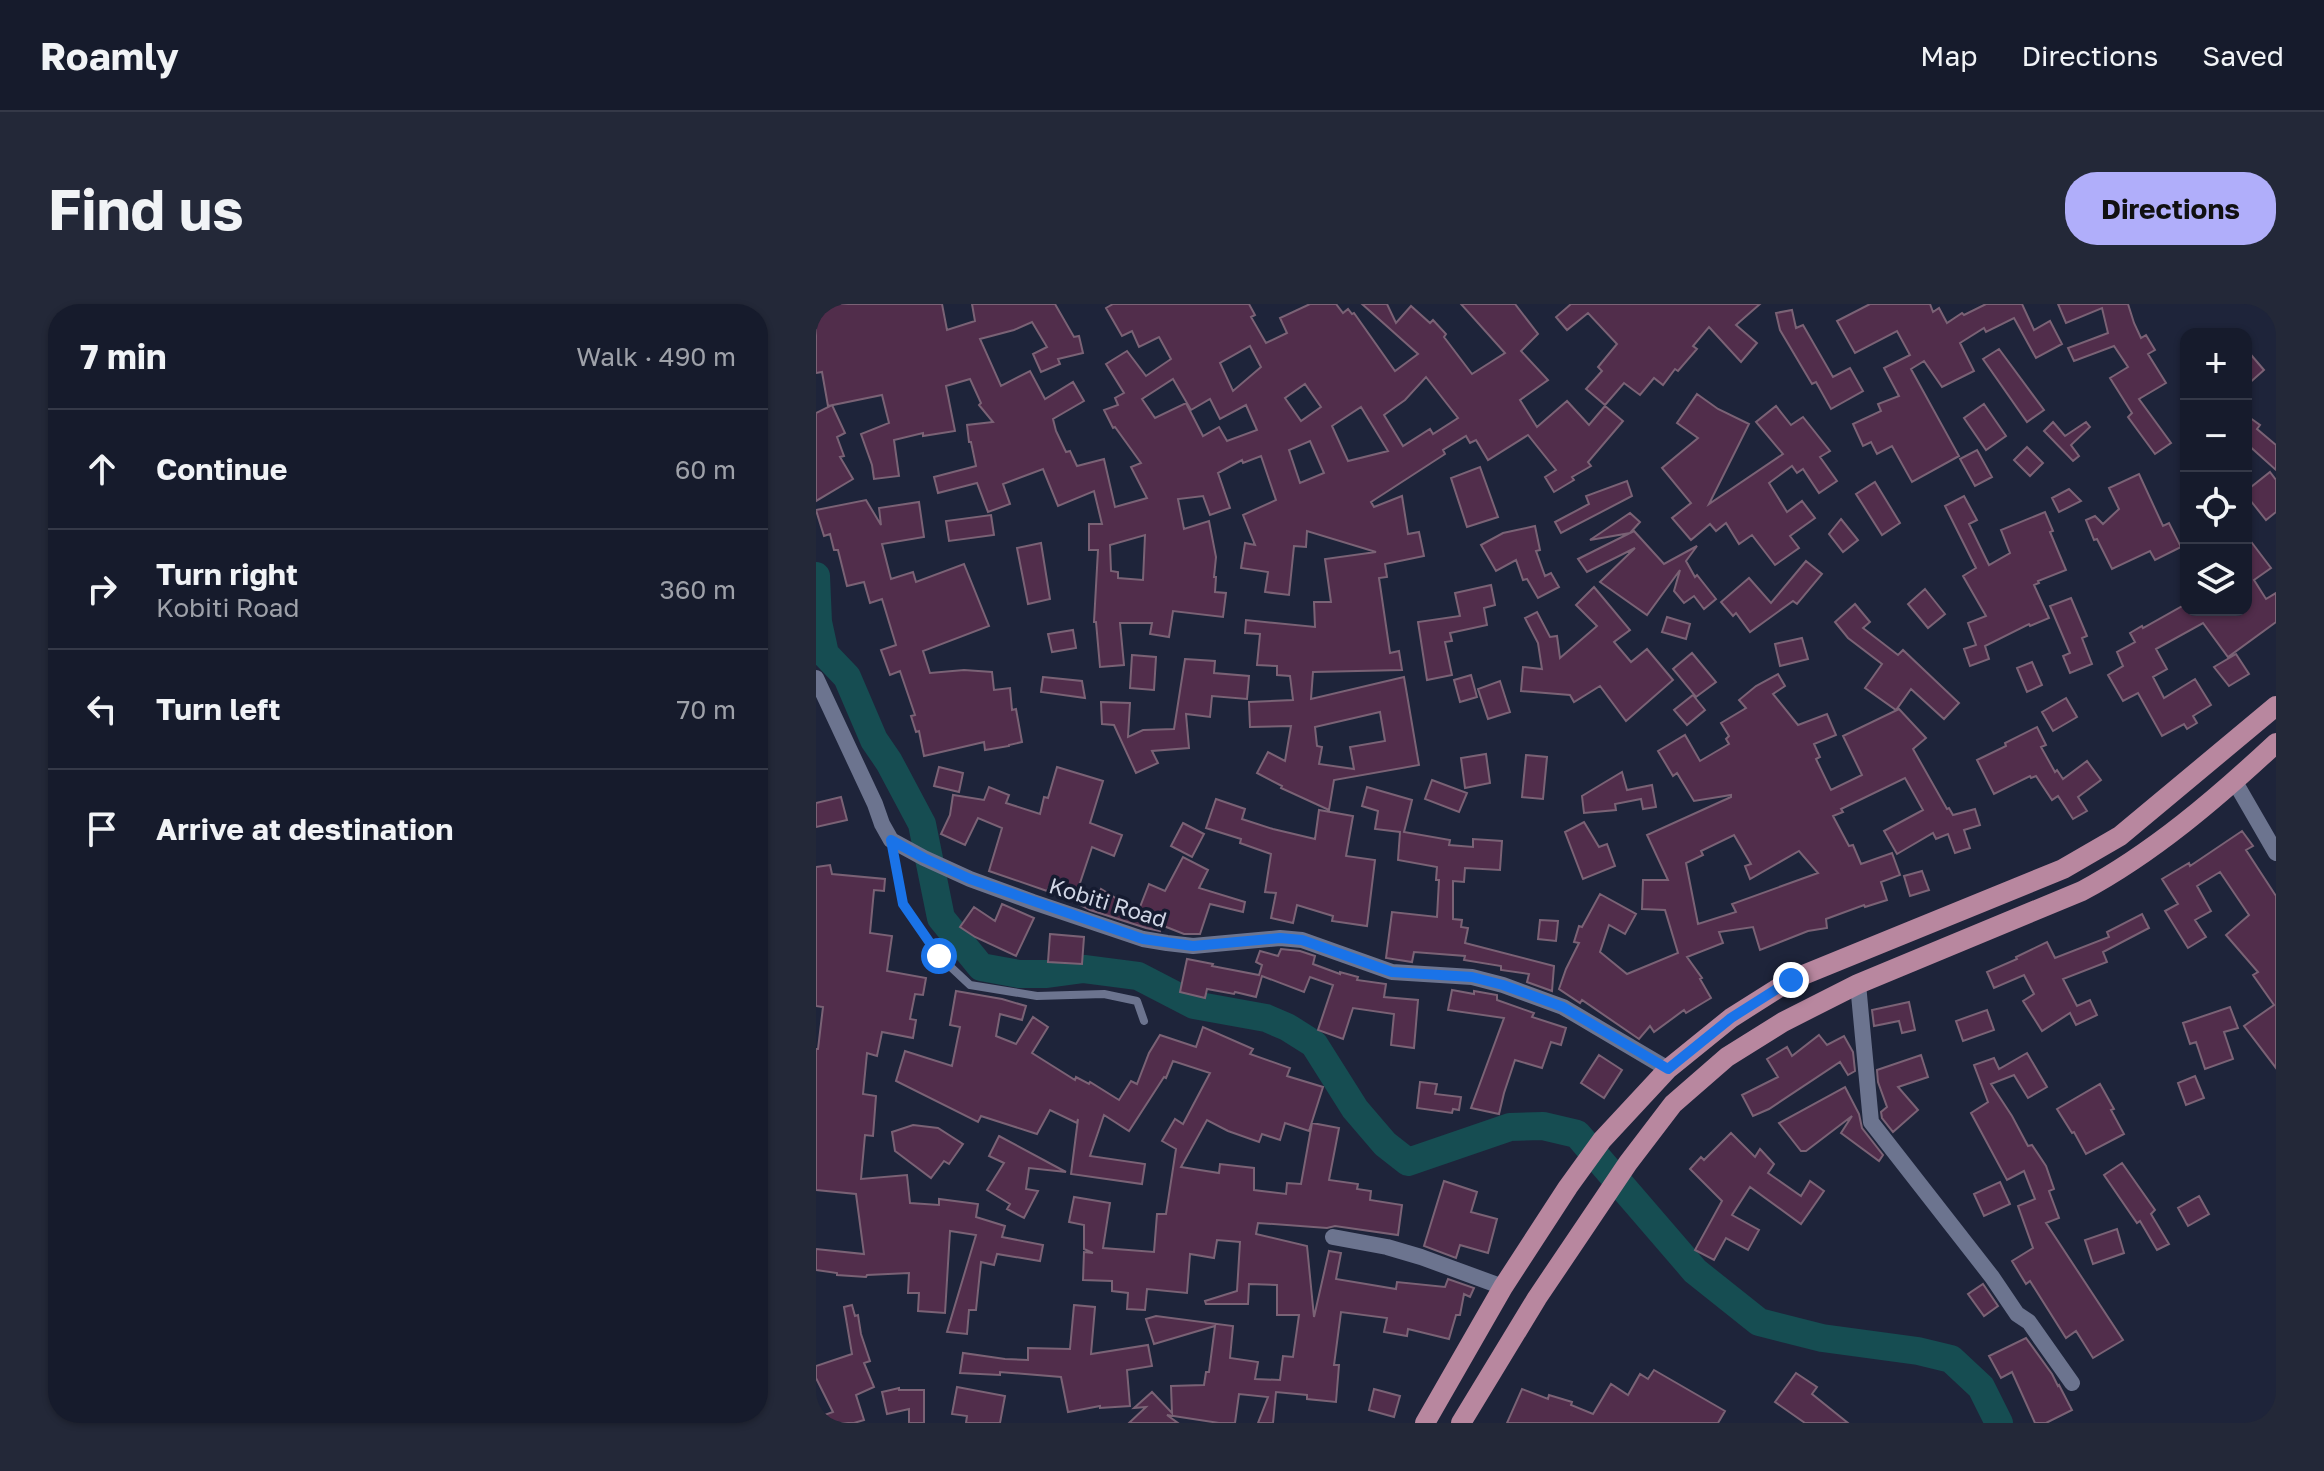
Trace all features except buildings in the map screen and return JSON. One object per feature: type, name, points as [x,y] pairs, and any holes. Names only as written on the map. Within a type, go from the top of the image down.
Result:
[{"type":"main road","points":[[1425,1423],[1503,1287],[1568,1187],[1602,1140],[1668,1069],[1731,1018],[1791,980],[2063,869],[2120,836],[2276,706]]},
{"type":"main road","points":[[1461,1423],[1537,1298],[1628,1163],[1673,1104],[1727,1057],[1783,1022],[1858,984],[2082,891],[2106,878],[2235,782],[2276,743]]},
{"type":"street","points":[[816,678],[891,840]]},
{"type":"street","points":[[2235,782],[2276,853]]},
{"type":"street","name":"Kobiti Road","points":[[891,840],[929,861],[1008,893],[1143,939],[1193,946],[1280,938],[1302,940],[1392,972],[1472,977],[1503,985],[1563,1007],[1668,1069]]},
{"type":"street","points":[[1858,984],[1871,1122],[1992,1277],[2017,1314],[2029,1322],[2072,1383]]},
{"type":"street","points":[[1333,1237],[1421,1257],[1503,1287]]},
{"type":"lane","points":[[891,840],[903,904],[939,956],[970,985],[1037,996],[1104,994],[1137,1001],[1144,1021]]},
{"type":"waterway","points":[[816,576],[818,622],[825,654],[847,677],[874,740],[922,824],[941,918],[981,967],[1019,974],[1084,969],[1138,976],[1194,1005],[1266,1018],[1287,1027],[1314,1044],[1355,1109],[1385,1144],[1408,1162],[1510,1127],[1543,1126],[1577,1134],[1695,1271],[1759,1322],[1822,1338],[1918,1351],[1951,1359],[1981,1387],[1999,1423]]},
{"type":"route","points":[[939,956],[903,904],[891,840],[970,879],[1143,939],[1193,946],[1280,938],[1302,940],[1392,972],[1472,977],[1503,985],[1563,1007],[1668,1069],[1731,1018],[1791,980]]}]
